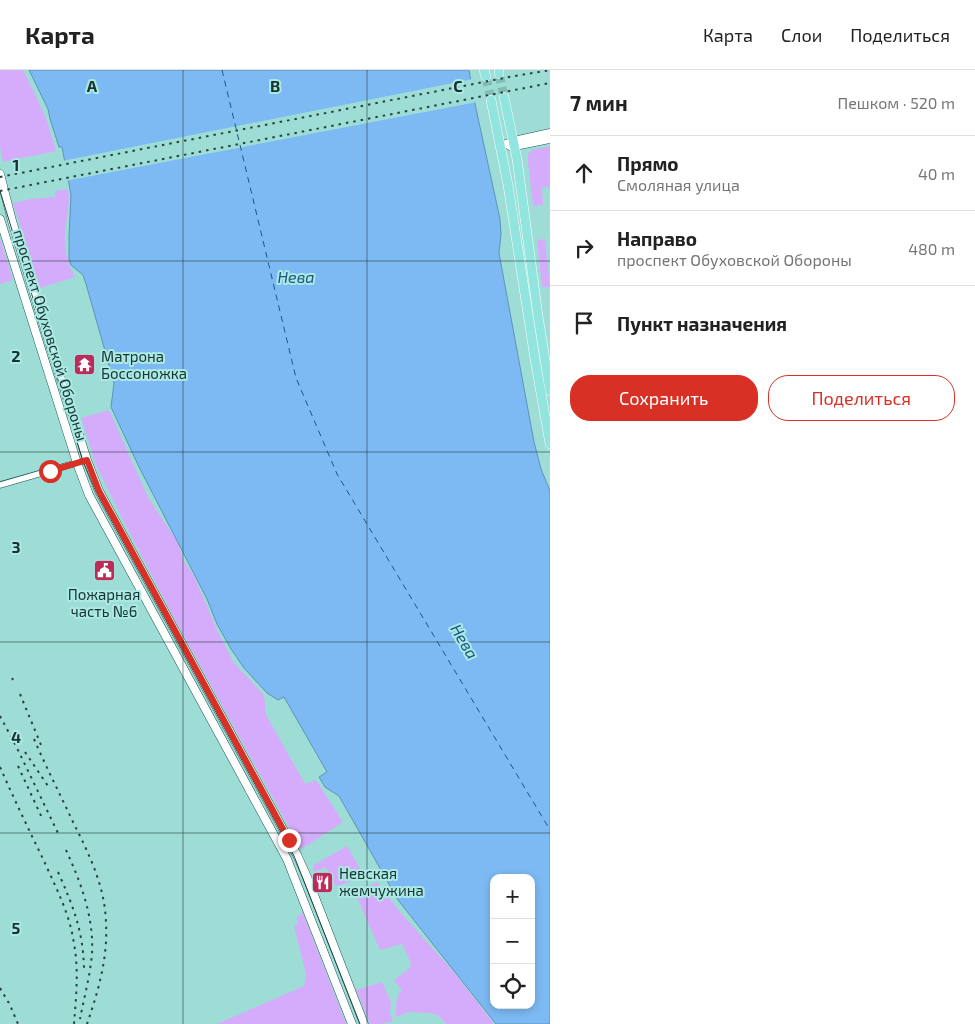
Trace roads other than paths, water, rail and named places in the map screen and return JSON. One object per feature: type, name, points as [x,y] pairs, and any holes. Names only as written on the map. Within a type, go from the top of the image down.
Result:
[{"type":"main road","points":[[504,97],[514,143],[550,391]]},
{"type":"main road","points":[[491,100],[508,185],[550,444]]},
{"type":"main road","points":[[501,146],[550,133]]},
{"type":"main road","points":[[514,143],[550,139]]},
{"type":"main road","name":"проспект Обуховской Обороны","points":[[0,174],[12,221],[87,460],[99,491],[300,862],[364,1024]]},
{"type":"main road","name":"проспект Обуховской Обороны","points":[[0,219],[76,463],[89,495],[287,859],[352,1024]]},
{"type":"street","points":[[0,485],[87,460]]},
{"type":"water","name":"Нева","points":[[29,70],[469,70],[500,219],[499,253],[534,442],[541,469],[550,491],[550,1024],[496,1024],[398,900],[339,796],[325,787],[319,777],[327,772],[284,697],[278,700],[267,693],[244,668],[217,624],[207,599],[139,467],[111,407],[114,383],[86,284],[83,275],[71,265],[69,260],[71,195],[62,147],[59,147],[48,109]]},
{"type":"tunnel","points":[[499,74],[504,97]]},
{"type":"tunnel","points":[[486,77],[491,100]]},
{"type":"tram line","points":[[0,191],[83,461],[96,492],[294,856],[360,1024]]},
{"type":"railway","points":[[0,177],[550,70]]},
{"type":"railway","points":[[0,191],[550,83]]},
{"type":"railway","points":[[20,694],[41,745]]},
{"type":"railway","points":[[0,716],[58,833]]},
{"type":"railway","points":[[34,739],[90,858],[103,896],[106,923],[104,962],[87,1024]]},
{"type":"railway","points":[[25,752],[50,789]]},
{"type":"railway","points":[[18,766],[43,820]]},
{"type":"railway","points":[[0,767],[58,891],[69,922],[74,944],[77,984],[74,1024]]},
{"type":"railway","points":[[66,850],[77,875],[91,927],[92,954],[80,1019]]},
{"type":"railway","points":[[58,872],[76,918],[82,942],[84,968]]},
{"type":"railway","points":[[0,988],[18,1024]]},
{"type":"place","name":"Матрона Боссоножка","points":[[85,365]]},
{"type":"place","name":"Пожарная часть №6","points":[[104,571]]},
{"type":"place","name":"Невская жемчужина","points":[[323,882]]}]
